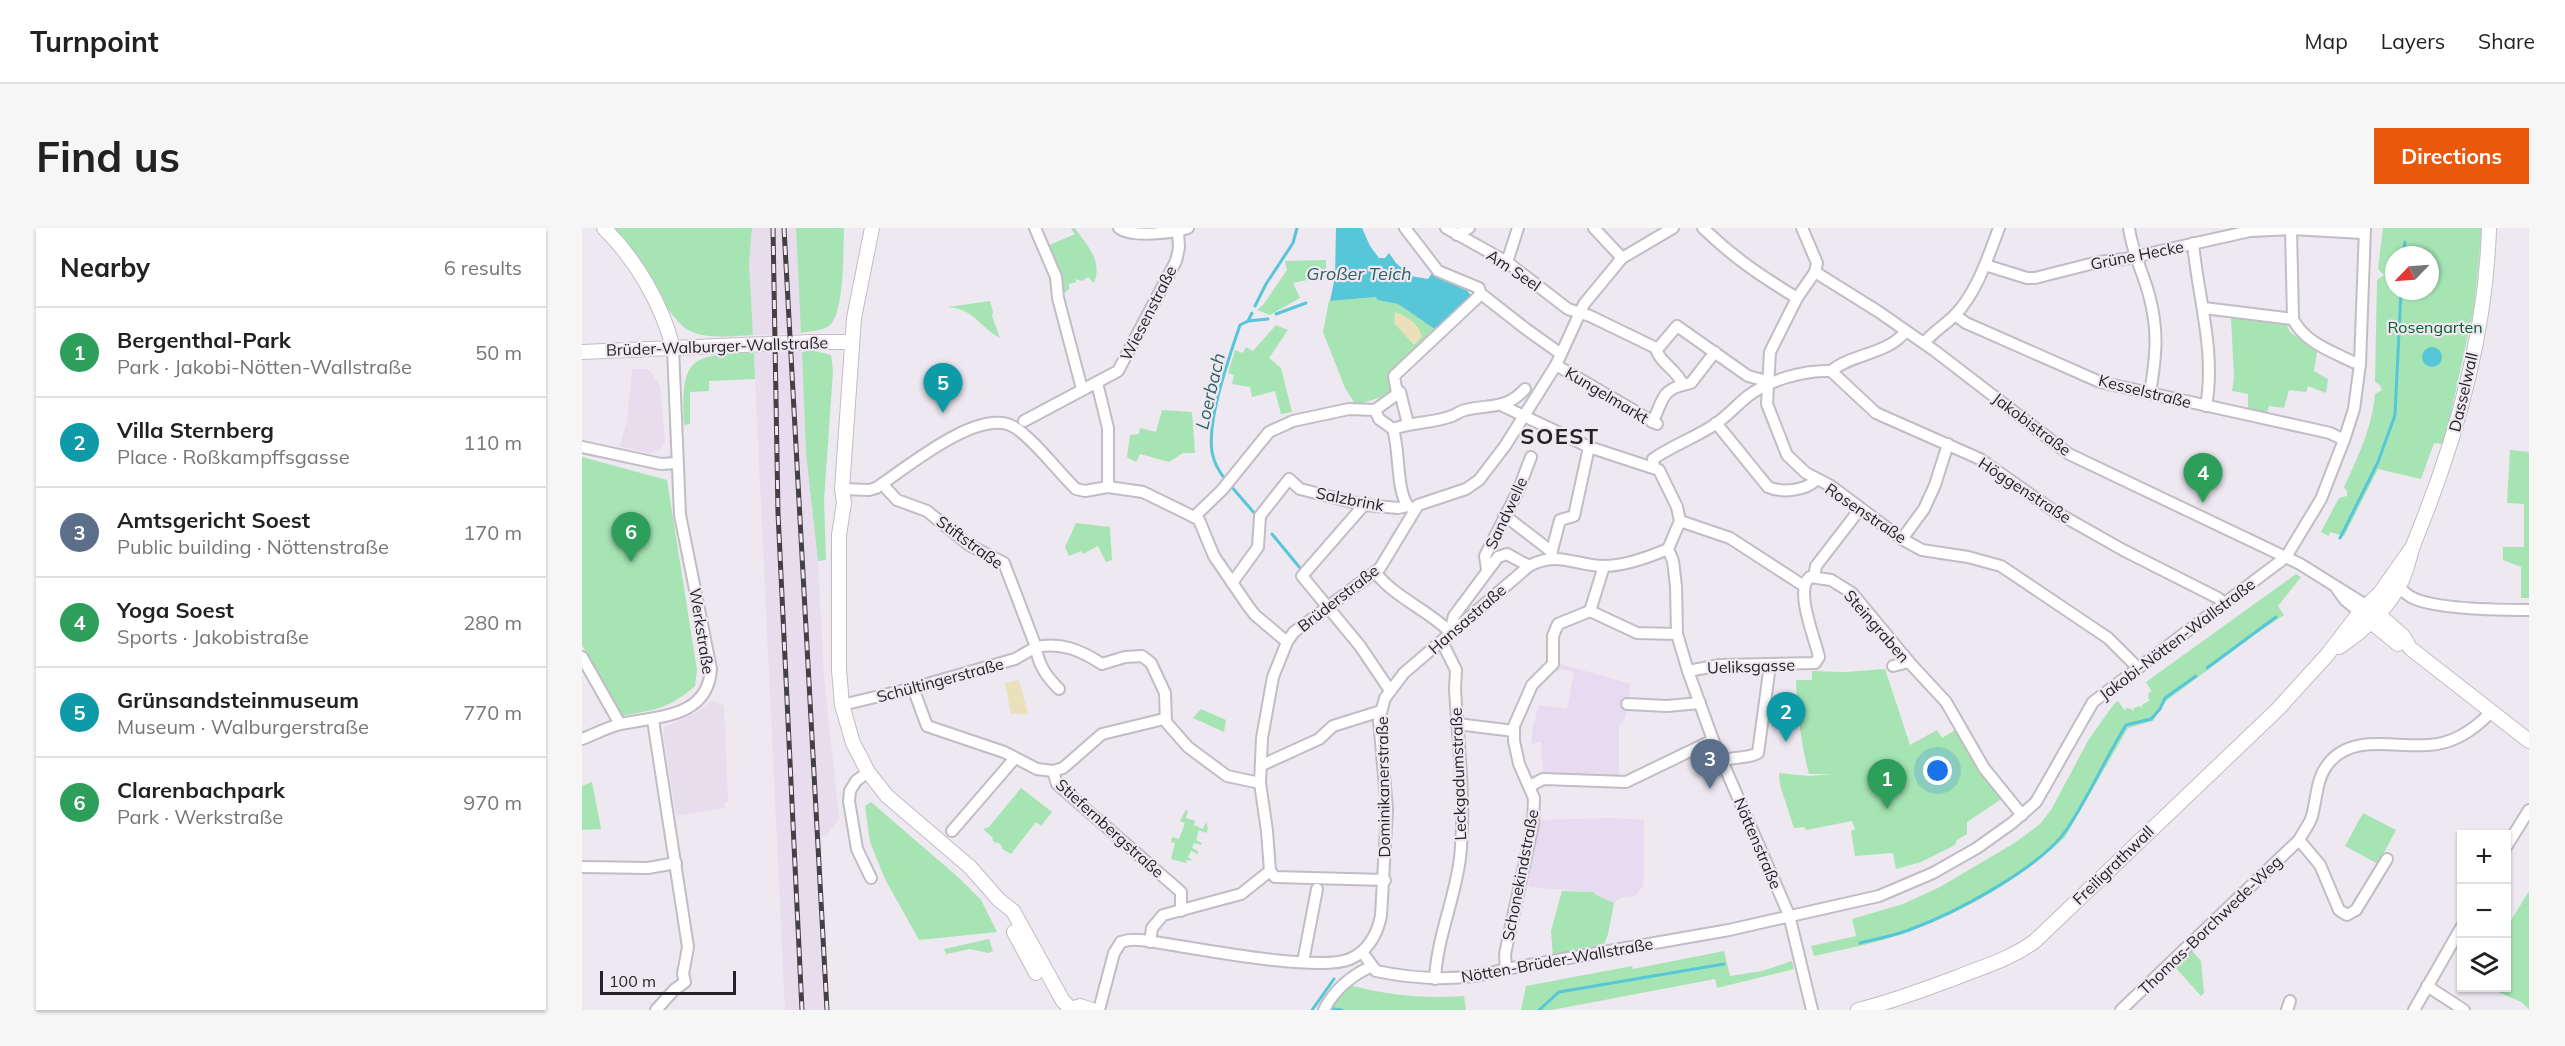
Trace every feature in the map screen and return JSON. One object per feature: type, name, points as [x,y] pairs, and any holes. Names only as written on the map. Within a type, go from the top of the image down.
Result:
[{"type":"street","points":[[604,228],[632,262],[655,300],[673,348]]},
{"type":"street","points":[[872,228],[851,342],[842,489],[844,503],[839,535],[839,670],[842,705],[853,743],[868,772],[887,796],[969,867],[999,900],[1013,911],[1066,1009],[1080,1006],[1093,1009],[1104,992],[1118,940],[1333,964],[1362,952],[1370,967],[1353,975],[1328,1002],[1324,1010]]},
{"type":"street","points":[[1035,228],[1056,277],[1058,298],[1082,389]]},
{"type":"street","points":[[1119,228],[1131,234],[1183,230]]},
{"type":"street","points":[[1406,228],[1438,271],[1479,288],[1480,293],[1562,354]]},
{"type":"street","name":"Am Seel","points":[[1446,228],[1507,262],[1568,309],[1580,312],[1656,348]]},
{"type":"street","points":[[1457,235],[1469,228]]},
{"type":"street","points":[[1507,262],[1518,228]]},
{"type":"street","points":[[1594,228],[1622,258]]},
{"type":"street","points":[[1376,410],[1379,419],[1393,429],[1398,445],[1402,498],[1412,508],[1466,489],[1479,480],[1505,446],[1556,365],[1584,304],[1622,258],[1673,228]]},
{"type":"street","points":[[1703,228],[1727,251],[1758,275],[1797,298]]},
{"type":"street","points":[[1802,228],[1817,263],[1815,272]]},
{"type":"street","points":[[1924,343],[1955,315],[1967,300],[1985,265],[1999,228]]},
{"type":"street","points":[[2129,228],[2131,248],[2150,297],[2154,322],[2156,361],[2150,393]]},
{"type":"street","points":[[2291,228],[2293,318],[2297,328],[2309,339],[2353,362],[2360,363]]},
{"type":"street","name":"Grüne Hecke","points":[[1985,265],[2027,278],[2035,278],[2098,262],[2250,231],[2291,228],[2364,231]]},
{"type":"street","name":"Dasselwall","points":[[2370,614],[2380,593],[2411,549],[2439,480],[2459,416],[2478,326],[2485,278],[2488,228]]},
{"type":"street","name":"Wiesenstraße","points":[[1024,421],[1118,371],[1176,261],[1183,230]]},
{"type":"street","points":[[2286,557],[2320,499],[2354,409],[2360,363],[2366,248],[2364,231]]},
{"type":"street","points":[[2193,243],[2197,280],[2204,308],[2209,359],[2206,406]]},
{"type":"street","name":"Rosenstraße","points":[[1815,272],[1797,298],[1770,352],[1767,404],[1783,446],[1795,464],[1816,480],[1831,486],[1902,539],[1922,550],[1968,557],[2001,566],[2108,638],[2137,667]]},
{"type":"street","name":"Jakobistraße","points":[[1815,272],[1924,343],[2069,454],[2286,557],[2337,588],[2345,600],[2370,614]]},
{"type":"street","points":[[1396,393],[1394,376],[1480,293]]},
{"type":"street","points":[[2204,308],[2293,318]]},
{"type":"street","name":"Kesselstraße","points":[[1955,315],[2007,342],[2100,382],[2330,434],[2344,440]]},
{"type":"street","points":[[1715,352],[1691,383],[1683,385],[1680,375],[1657,354],[1656,348],[1677,326],[1715,352],[1748,376],[1770,382]]},
{"type":"street","points":[[1654,467],[1653,459],[1673,445],[1716,423],[1770,382],[1820,371],[1831,371],[1840,364],[1892,345],[1906,331]]},
{"type":"street","name":"Brüder-Walburger-Wallstraße","points":[[582,352],[851,342]]},
{"type":"street","name":"Werkstraße","points":[[582,739],[620,724],[653,720],[678,712],[697,702],[710,684],[711,669],[680,515],[673,348]]},
{"type":"street","name":"Kungelmarkt","points":[[1556,365],[1655,423],[1665,392],[1672,387],[1683,385]]},
{"type":"street","name":"Höggenstraße","points":[[1831,371],[1876,413],[1980,459],[2063,516],[2224,603]]},
{"type":"street","points":[[1097,383],[1108,428],[1108,487]]},
{"type":"street","points":[[1393,429],[1452,416],[1462,411],[1501,405],[1514,401],[1525,389]]},
{"type":"street","points":[[1396,393],[1400,392],[1408,424]]},
{"type":"street","points":[[1194,516],[1222,490],[1269,432],[1293,421],[1349,408],[1376,410],[1396,393]]},
{"type":"street","points":[[1501,405],[1589,447],[1659,470],[1672,496],[1680,521],[1668,549],[1650,556],[1604,566],[1554,556],[1504,515]]},
{"type":"street","points":[[1716,423],[1768,487],[1776,491],[1791,490],[1810,486],[1816,480]]},
{"type":"street","points":[[842,489],[869,490],[882,484],[916,459],[971,429],[1006,424],[1014,426],[1076,489],[1108,487],[1143,492],[1194,516],[1199,520],[1214,556],[1248,606],[1255,615],[1287,642]]},
{"type":"street","points":[[1902,539],[1924,509],[1935,485],[1948,444]]},
{"type":"street","points":[[582,447],[661,464],[677,463]]},
{"type":"street","points":[[1554,556],[1560,520],[1574,516],[1589,447]]},
{"type":"street","name":"Sandwelle","points":[[1487,569],[1485,556],[1518,491],[1531,457]]},
{"type":"street","name":"Salzbrink","points":[[1232,583],[1258,547],[1260,516],[1289,479],[1300,489],[1364,505],[1412,508]]},
{"type":"street","name":"Stiftstraße","points":[[882,484],[897,500],[927,511],[969,545],[1004,563],[1036,647],[1040,665],[1059,689]]},
{"type":"street","points":[[1364,505],[1302,576],[1360,646],[1389,689]]},
{"type":"street","name":"Brüderstraße","points":[[1270,871],[1260,783],[1262,738],[1273,677],[1287,642],[1294,632],[1375,572],[1412,508]]},
{"type":"street","points":[[1680,521],[1730,538],[1804,586],[1806,580],[1814,577],[1816,566],[1860,509]]},
{"type":"street","name":"Nöttenstraße","points":[[1668,549],[1673,561],[1676,586],[1677,634],[1688,671],[1713,740],[1789,915],[1812,1010]]},
{"type":"street","name":"Dasselwall","points":[[2370,614],[2399,586],[2408,568],[2411,549]]},
{"type":"street","name":"Sandwelle","points":[[1450,632],[1454,616],[1498,557],[1507,554],[1529,566]]},
{"type":"street","name":"Hansastraße","points":[[1389,689],[1404,673],[1442,642],[1450,632],[1529,566],[1541,559],[1554,556]]},
{"type":"street","name":"Jakobi-Nötten-Wallstraße","points":[[1789,915],[1879,896],[1933,873],[1977,848],[2036,802],[2093,702],[2286,557]]},
{"type":"street","points":[[1604,566],[1590,611],[1637,633],[1677,634]]},
{"type":"street","points":[[1375,572],[1382,581],[1436,618],[1450,632]]},
{"type":"street","name":"Steingraben","points":[[1814,577],[1831,580],[1852,593],[1909,662],[1946,702],[1984,768],[2022,815]]},
{"type":"street","name":"Ueliksgasse","points":[[1688,671],[1720,665],[1815,663],[1818,657],[1815,636],[1805,610],[1804,586]]},
{"type":"street","points":[[2399,586],[2409,596],[2423,602],[2493,610],[2529,610]]},
{"type":"street","name":"Schonekindstraße","points":[[1506,969],[1505,954],[1533,824],[1534,798],[1519,764],[1514,731],[1521,708],[1533,685],[1553,664],[1553,636],[1558,624],[1590,611]]},
{"type":"street","points":[[2370,614],[2403,636],[2410,648],[2529,741]]},
{"type":"street","name":"Freiligrathwall","points":[[1858,1010],[1909,995],[2023,950],[2278,709],[2327,655],[2370,614]]},
{"type":"street","name":"Leckgadumstraße","points":[[1436,979],[1441,932],[1460,859],[1462,819],[1456,670],[1442,642]]},
{"type":"street","points":[[1036,647],[1055,644],[1071,647],[1102,664],[1125,657],[1142,657],[1151,663],[1165,693],[1164,719],[1188,747],[1227,776],[1260,783]]},
{"type":"street","name":"Schültingerstraße","points":[[842,705],[913,688],[1015,659],[1036,647]]},
{"type":"street","points":[[582,657],[620,724]]},
{"type":"street","points":[[1893,666],[1909,662]]},
{"type":"street","points":[[1723,761],[1732,757],[1752,757],[1758,753],[1770,665]]},
{"type":"street","name":"Stiefernbergstraße","points":[[913,688],[927,726],[973,740],[1037,769],[1053,771],[1057,784],[1180,892],[1181,910]]},
{"type":"street","name":"Dominikanerstraße","points":[[1362,952],[1378,930],[1384,880],[1387,809],[1380,711],[1389,689]]},
{"type":"street","points":[[1627,704],[1667,706],[1700,703]]},
{"type":"street","points":[[1262,765],[1319,739],[1333,726],[1380,711]]},
{"type":"street","name":"Thomas-Borchwede-Weg","points":[[2121,1010],[2299,840],[2312,818],[2317,785],[2328,763],[2346,750],[2364,744],[2429,746],[2457,738],[2479,725],[2492,712]]},
{"type":"street","points":[[1053,771],[1063,768],[1102,734],[1164,719]]},
{"type":"street","points":[[653,720],[688,947],[683,974],[685,982],[674,990],[656,1010]]},
{"type":"street","points":[[1457,724],[1514,731]]},
{"type":"street","points":[[1530,786],[1543,779],[1626,782],[1713,740]]},
{"type":"street","points":[[952,831],[1015,758]]},
{"type":"street","points":[[868,772],[856,782],[850,791],[849,801],[856,849],[871,878]]},
{"type":"street","points":[[2511,839],[2529,810]]},
{"type":"street","points":[[2520,824],[2529,831]]},
{"type":"street","points":[[2299,840],[2320,865],[2339,910],[2347,915],[2356,910],[2386,859]]},
{"type":"street","points":[[582,867],[648,868],[676,863]]},
{"type":"street","points":[[1150,942],[1152,928],[1163,915],[1241,894],[1270,871],[1275,878],[1384,880]]},
{"type":"street","points":[[1303,962],[1317,889]]},
{"type":"street","name":"Nötten-Brüder-Wallstraße","points":[[1370,967],[1382,973],[1436,979],[1485,975],[1506,969],[1729,930],[1789,915]]},
{"type":"street","points":[[2414,1010],[2457,935]]},
{"type":"street","points":[[2427,986],[2464,1010]]},
{"type":"shaded area","points":[[752,228],[796,228],[801,333],[753,335],[749,264]]},
{"type":"shaded area","points":[[802,350],[806,453],[818,561],[824,676],[839,819],[826,836],[821,837],[829,1010],[785,1010],[755,379],[754,352]]},
{"type":"shaded area","points":[[632,369],[647,369],[660,387],[665,442],[658,451],[648,453],[620,446],[627,420]]},
{"type":"shaded area","points":[[1560,664],[1631,684],[1625,718],[1619,726],[1619,777],[1543,775],[1541,742],[1531,744],[1533,727],[1539,705],[1567,709],[1574,672],[1562,669],[1557,671]]},
{"type":"shaded area","points":[[712,700],[724,706],[728,802],[725,802],[725,808],[676,816],[663,732],[665,727],[696,713]]},
{"type":"shaded area","points":[[1613,818],[1644,820],[1643,886],[1635,896],[1620,898],[1614,903],[1593,892],[1528,887],[1538,820]]},
{"type":"green space","points":[[613,228],[752,228],[749,264],[753,335],[711,336],[688,330],[671,313]]},
{"type":"green space","points":[[796,228],[844,228],[841,295],[834,319],[826,328],[801,333]]},
{"type":"green space","points":[[1075,228],[1089,247],[1095,260],[1096,275],[1094,283],[1088,277],[1082,281],[1076,279],[1076,282],[1069,284],[1069,289],[1061,296],[1047,246],[1075,234],[1071,229]]},
{"type":"green space","name":"Rosengarten","points":[[2383,228],[2482,228],[2474,308],[2444,444],[2434,443],[2421,479],[2378,469],[2344,536],[2330,532],[2329,536],[2321,532],[2339,498],[2347,496],[2344,487],[2368,430],[2375,394],[2382,390],[2375,382],[2377,280],[2384,275],[2378,269]]},
{"type":"green space","points":[[1326,260],[1326,276],[1293,283],[1300,298],[1270,315],[1257,310],[1287,270],[1285,261]]},
{"type":"green space","points":[[1376,297],[1377,300],[1398,304],[1439,332],[1388,376],[1394,393],[1356,405],[1345,388],[1323,332],[1329,301]]},
{"type":"green space","points":[[990,301],[992,316],[1000,338],[965,311],[948,307]]},
{"type":"green space","points":[[2231,318],[2285,321],[2290,332],[2317,352],[2314,371],[2328,379],[2326,393],[2308,386],[2306,392],[2289,390],[2284,408],[2269,406],[2267,413],[2248,410],[2248,394],[2232,391],[2234,378]]},
{"type":"green space","points":[[1276,325],[1288,330],[1269,358],[1281,368],[1292,412],[1281,414],[1275,391],[1252,397],[1250,387],[1232,384],[1234,375],[1228,373],[1235,350],[1243,353],[1246,347],[1253,351]]},
{"type":"green space","points":[[811,350],[831,355],[833,371],[824,500],[826,560],[818,561],[806,453],[802,352]]},
{"type":"green space","points":[[754,352],[755,379],[709,381],[709,391],[690,392],[690,424],[684,425],[685,386],[688,373],[694,364],[715,355]]},
{"type":"green space","points":[[1162,410],[1192,412],[1195,453],[1183,453],[1169,462],[1140,454],[1136,462],[1127,457],[1130,435],[1139,434],[1140,428],[1156,432]]},
{"type":"green space","points":[[2510,450],[2529,452],[2529,598],[2521,598],[2521,567],[2503,560],[2503,547],[2524,547],[2524,504],[2507,503]]},
{"type":"green space","points":[[582,457],[667,480],[697,670],[695,686],[686,694],[669,704],[652,710],[621,716],[582,645]]},
{"type":"green space","points":[[1076,523],[1110,527],[1112,560],[1106,562],[1098,546],[1083,554],[1081,551],[1069,556],[1065,547]]},
{"type":"green space","points":[[2296,574],[2301,577],[2278,606],[2284,615],[2166,701],[2153,721],[2128,728],[2065,837],[2030,867],[1969,905],[1926,925],[1882,940],[1814,956],[1811,946],[1856,936],[1852,919],[1903,904],[1940,887],[2016,842],[2040,824],[2051,810],[2089,739],[2114,704],[2118,701],[2125,711],[2126,708],[2132,709],[2133,712],[2134,708],[2140,706],[2142,709],[2142,705],[2150,700],[2149,692],[2152,692],[2146,682]]},
{"type":"green space","points":[[1885,669],[1910,745],[1937,730],[1942,738],[1955,730],[2003,798],[1967,822],[1967,834],[1957,840],[1955,845],[1921,862],[1896,869],[1893,853],[1855,856],[1851,831],[1855,829],[1852,821],[1806,830],[1804,827],[1794,828],[1780,785],[1779,773],[1809,776],[1833,774],[1809,774],[1800,727],[1796,680],[1812,680],[1812,671],[1845,672]]},
{"type":"green space","points":[[1201,709],[1226,720],[1224,732],[1193,718]]},
{"type":"green space","points":[[592,782],[601,829],[582,830],[582,786]]},
{"type":"green space","points":[[1021,788],[1052,812],[1041,826],[1036,822],[1011,854],[992,840],[993,838],[983,829],[989,827]]},
{"type":"green space","points":[[871,802],[981,900],[997,932],[919,940],[885,879],[870,842],[865,806]]},
{"type":"green space","points":[[1186,810],[1188,811],[1186,818],[1195,821],[1194,825],[1203,829],[1206,822],[1208,829],[1206,833],[1199,830],[1196,840],[1202,843],[1201,845],[1194,843],[1192,848],[1198,851],[1198,854],[1191,851],[1188,857],[1193,861],[1187,860],[1186,863],[1171,859],[1175,843],[1171,842],[1172,837],[1179,839],[1185,823],[1180,821]]},
{"type":"green space","points":[[2363,813],[2396,830],[2378,864],[2345,846]]},
{"type":"green space","points":[[1562,891],[1594,892],[1614,903],[1603,947],[1553,957],[1551,931]]},
{"type":"green space","points":[[2529,891],[2529,1009],[2521,1002],[2498,992],[2511,992],[2511,920]]},
{"type":"green space","points":[[989,939],[993,951],[988,953],[970,949],[946,954],[944,949]]},
{"type":"green space","points":[[1724,951],[1730,976],[1762,971],[1792,961],[1794,969],[1717,988],[1715,979],[1552,1010],[1521,1010],[1526,986],[1632,966],[1633,969]]},
{"type":"green space","points":[[2192,951],[2201,961],[2204,993],[2201,996],[2175,967]]},
{"type":"green space","points":[[1349,985],[1406,995],[1464,996],[1466,1010],[1329,1010]]},
{"type":"sand","points":[[1395,312],[1408,318],[1418,328],[1422,337],[1414,345],[1394,323]]},
{"type":"sand","points":[[1019,680],[1028,714],[1011,714],[1005,683]]},
{"type":"water","name":"Großer Teich","points":[[1336,228],[1362,228],[1370,246],[1379,258],[1385,258],[1389,253],[1396,263],[1411,276],[1428,279],[1433,272],[1468,286],[1468,292],[1472,296],[1439,332],[1398,304],[1377,300],[1376,297],[1330,301],[1335,277]]},
{"type":"water","points":[[2432,347],[2439,350],[2442,357],[2439,364],[2432,367],[2425,364],[2422,357],[2425,350]]},
{"type":"waterway","points":[[1255,306],[1266,284],[1293,243],[1297,228]]},
{"type":"waterway","points":[[2405,242],[2405,246]]},
{"type":"waterway","points":[[2340,538],[2378,462],[2395,415],[2401,300]]},
{"type":"waterway","name":"Loerbach","points":[[1276,314],[1306,303]]},
{"type":"waterway","name":"Loerbach","points":[[1248,321],[1252,313]]},
{"type":"waterway","name":"Loerbach","points":[[1226,480],[1214,460],[1211,438],[1220,388],[1240,325],[1248,321],[1268,319]]},
{"type":"waterway","name":"Loerbach","points":[[1230,485],[1256,515]]},
{"type":"waterway","name":"Loerbach","points":[[1272,534],[1300,568]]},
{"type":"waterway","points":[[2207,668],[2276,617]]},
{"type":"waterway","points":[[1860,943],[1903,932],[1949,913],[1995,888],[2038,859],[2067,829],[2126,725],[2151,719],[2160,709],[2165,698],[2196,676]]},
{"type":"waterway","points":[[1539,1010],[1559,992],[1724,964]]},
{"type":"waterway","points":[[1312,1010],[1334,979]]},
{"type":"waterway","points":[[1333,1009],[1342,1010]]},
{"type":"railway","points":[[773,228],[778,513],[802,1010]]},
{"type":"railway","points":[[784,228],[827,1010]]},
{"type":"place","name":"Grünsandsteinmuseum","points":[[943,413]]},
{"type":"place","name":"Yoga Soest","points":[[2203,503]]},
{"type":"place","name":"Clarenbachpark","points":[[631,562]]},
{"type":"place","name":"Villa Sternberg","points":[[1786,742]]},
{"type":"place","name":"Amtsgericht Soest","points":[[1710,789]]},
{"type":"place","name":"Bergenthal-Park","points":[[1887,809]]},
{"type":"district","name":"SOEST","points":[[1560,436]]}]
